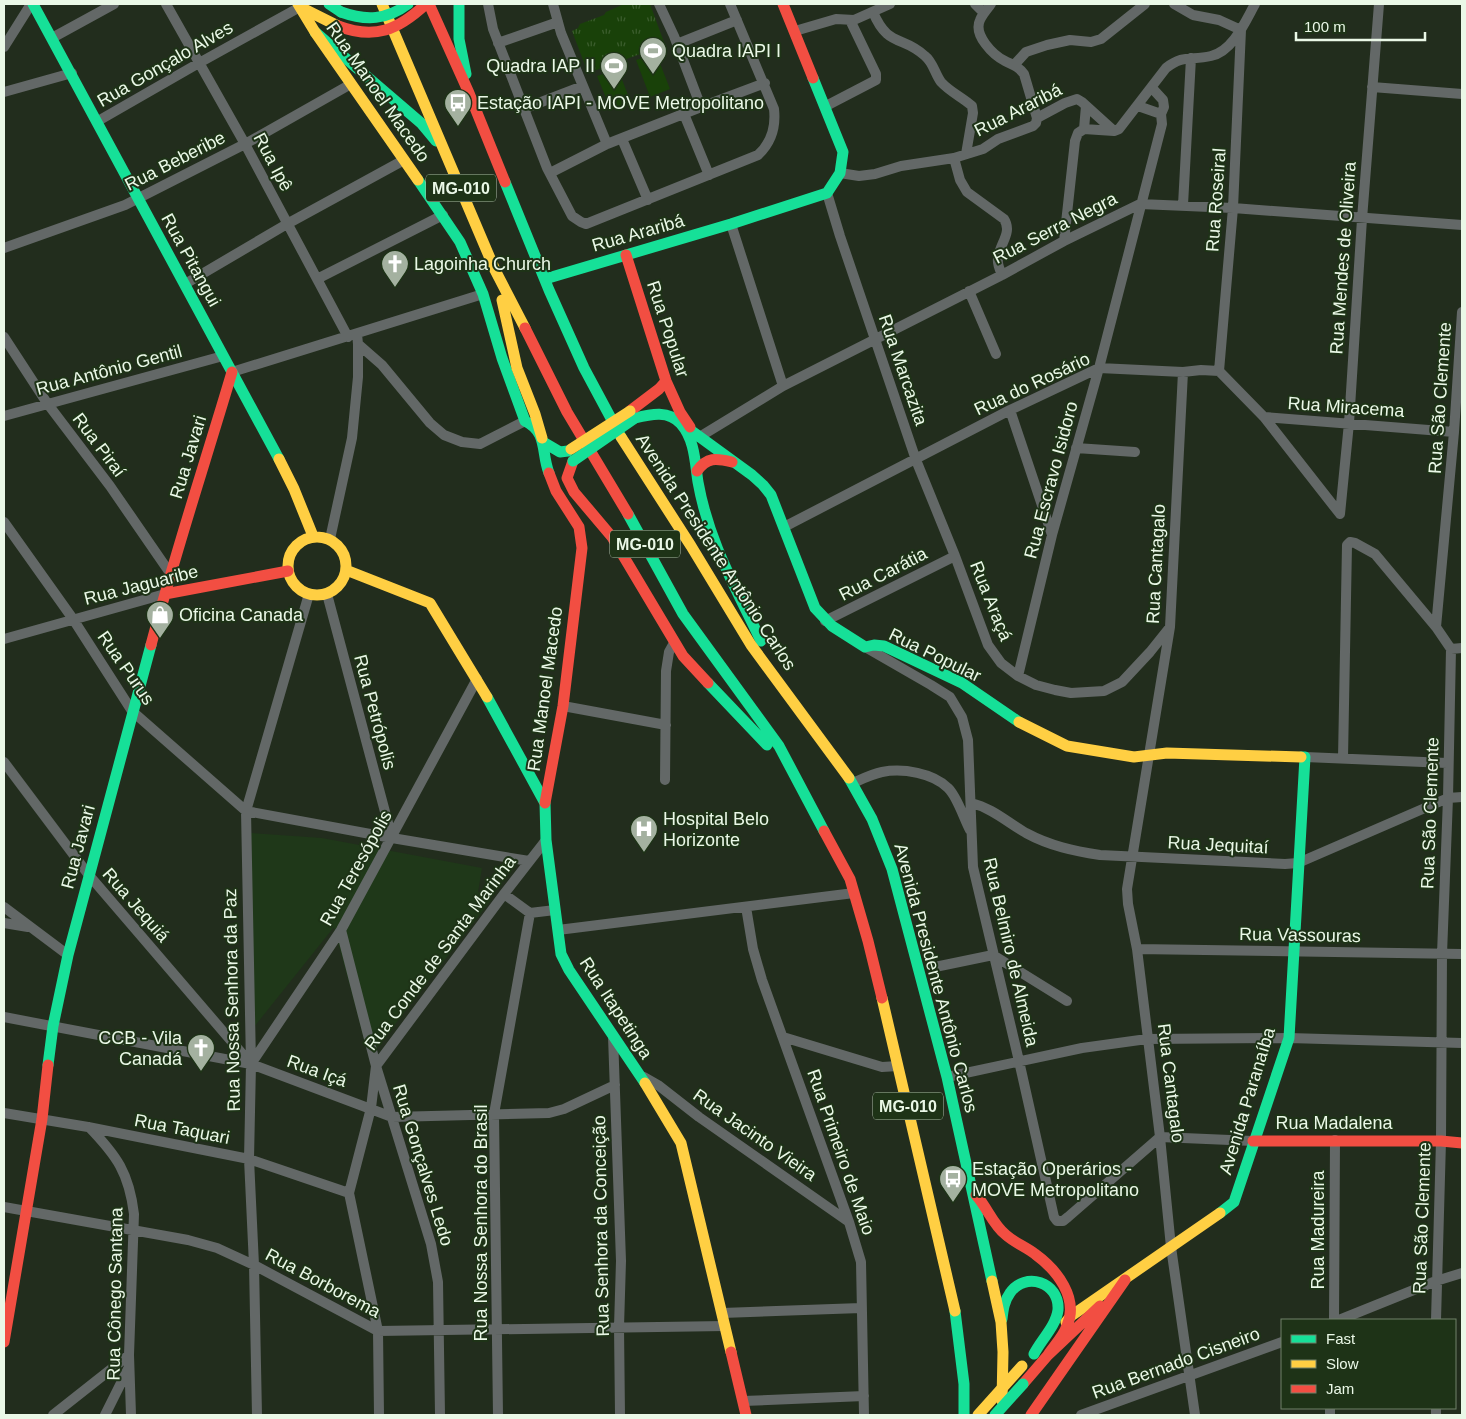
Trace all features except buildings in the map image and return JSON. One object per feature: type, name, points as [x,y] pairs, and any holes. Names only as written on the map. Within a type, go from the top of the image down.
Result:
[{"type":"main road","name":"Rua Pitangui","points":[[32,4],[98,121],[296,492],[313,536]]},
{"type":"main road","points":[[329,4],[340,12],[364,19],[376,19],[394,14],[408,4]]},
{"type":"main road","name":"MG-010","points":[[382,4],[447,153],[495,270],[567,412],[633,522],[683,614],[779,746],[844,867],[854,893],[898,1066],[954,1300],[964,1384],[964,1415]]},
{"type":"main road","points":[[299,5],[338,26],[357,33],[382,32],[406,22],[427,4]]},
{"type":"main road","name":"Avenida Presidente Antônio Carlos","points":[[427,4],[469,93],[545,279],[584,368],[622,439],[691,546],[751,645],[853,783],[872,818],[892,869],[947,1077],[963,1147],[971,1191],[1001,1322],[1003,1352],[1002,1415]]},
{"type":"main road","points":[[449,4],[459,40],[469,93]]},
{"type":"main road","points":[[459,4],[459,40]]},
{"type":"main road","points":[[783,4],[844,152],[840,173],[827,192]]},
{"type":"main road","name":"Rua Manoel Macedo","points":[[299,5],[314,32],[460,242],[483,294],[502,358],[525,420],[531,424],[542,440],[547,468],[556,491],[579,527],[582,548],[563,706],[545,803]]},
{"type":"main road","points":[[314,32],[421,124],[447,153]]},
{"type":"main road","name":"Rua Araribá","points":[[545,279],[731,224],[827,192]]},
{"type":"main road","name":"Rua Popular","points":[[626,255],[666,381],[680,412],[697,434]]},
{"type":"main road","points":[[495,270],[517,368],[535,414],[542,440],[560,452],[571,454],[632,414],[666,381]]},
{"type":"main road","name":"Rua Javari","points":[[4,1342],[42,1120],[53,1026],[68,955],[88,874],[170,573],[232,372]]},
{"type":"main road","name":"Rua Popular","points":[[680,412],[682,425],[735,462],[763,485],[771,495],[815,608],[825,621],[839,632],[865,647],[874,645],[884,646],[962,683],[1022,725],[1067,746],[1134,757],[1150,756]]},
{"type":"main road","points":[[632,414],[665,414],[674,418],[682,425],[689,440],[705,513],[713,539],[786,691]]},
{"type":"main road","points":[[571,454],[567,478],[574,492],[612,537],[674,643],[683,656],[768,746],[796,780]]},
{"type":"main road","name":"Rua Manoel Macedo","points":[[571,454],[561,467],[562,484],[575,504],[583,524],[586,544],[578,580]]},
{"type":"main road","points":[[697,471],[703,462],[710,458],[735,462]]},
{"type":"main road","points":[[313,536],[330,539],[338,545],[346,561],[343,580],[327,594],[309,594],[299,589],[292,581],[288,571],[288,559],[293,548],[302,540],[313,536]]},
{"type":"main road","name":"Rua Itapetinga","points":[[346,570],[425,600],[430,604],[476,679],[545,803],[546,840],[562,954],[569,970],[669,1120],[681,1143],[746,1415]]},
{"type":"main road","name":"Rua Jaguaribe","points":[[165,594],[288,571]]},
{"type":"main road","points":[[1150,756],[1167,754],[1305,757]]},
{"type":"main road","name":"Avenida Paranaíba","points":[[978,1415],[1071,1316],[1171,1246],[1209,1222],[1234,1202],[1288,1038],[1305,757]]},
{"type":"main road","name":"Rua Madalena","points":[[1254,1141],[1441,1141],[1462,1143]]},
{"type":"main road","points":[[971,1191],[981,1200],[993,1220],[1005,1234],[1048,1264],[1063,1284],[1069,1297],[1071,1316],[1067,1328],[1048,1356]]},
{"type":"main road","points":[[1031,1415],[1125,1280]]},
{"type":"main road","name":"Avenida Paranaíba","points":[[995,1415],[1048,1356],[1125,1280]]},
{"type":"main road","points":[[1001,1322],[1006,1298],[1016,1286],[1026,1281],[1035,1281],[1050,1287],[1056,1297],[1058,1310],[1054,1322],[1034,1354]]},
{"type":"main road","points":[[1069,1297],[1084,1300],[1101,1295]]},
{"type":"main road","points":[[952,1408],[964,1384]]},
{"type":"street","points":[[4,47],[32,4]]},
{"type":"street","points":[[52,38],[114,4]]},
{"type":"street","name":"Rua Ipê","points":[[166,4],[245,144],[317,279],[355,338],[382,365],[430,423],[444,435],[462,442],[480,444],[525,420]]},
{"type":"street","points":[[488,4],[498,43],[550,173],[572,216],[581,222],[592,223],[758,155],[764,149],[776,122],[774,110],[765,83],[730,4]]},
{"type":"street","points":[[553,4],[561,33],[607,144]]},
{"type":"street","points":[[659,4],[677,44],[701,107]]},
{"type":"street","points":[[795,30],[836,19],[850,20],[890,4]]},
{"type":"street","points":[[975,4],[984,13]]},
{"type":"street","points":[[990,4],[979,22],[978,28],[982,38],[999,57],[1015,64],[1024,74],[1037,118]]},
{"type":"street","points":[[1015,64],[1026,52],[1047,45],[1070,40],[1091,42],[1101,39],[1145,4]]},
{"type":"street","points":[[1174,4],[1194,15],[1219,20],[1241,30]]},
{"type":"street","points":[[1064,241],[1075,141],[1078,133],[1084,129],[1114,131],[1119,129],[1166,68],[1183,58],[1219,54],[1241,30],[1255,4]]},
{"type":"street","name":"Rua Mendes de Oliveira","points":[[1264,417],[1340,514],[1349,423],[1362,219],[1379,4]]},
{"type":"street","name":"Rua Gonçalo Alves","points":[[98,121],[299,5]]},
{"type":"street","points":[[873,12],[881,28],[892,39],[912,47],[929,59],[942,83],[972,106],[973,113],[966,154]]},
{"type":"street","points":[[677,44],[737,20]]},
{"type":"street","points":[[826,106],[876,80],[876,74],[850,20]]},
{"type":"street","points":[[498,43],[558,22]]},
{"type":"street","name":"Rua Roseiral","points":[[1218,371],[1232,208],[1241,30]]},
{"type":"street","points":[[1182,205],[1191,58]]},
{"type":"street","points":[[4,92],[72,74]]},
{"type":"street","points":[[550,173],[607,144],[765,83]]},
{"type":"street","name":"Rua Beberibe","points":[[7,247],[111,211],[138,199],[245,144],[351,84]]},
{"type":"street","points":[[523,108],[583,86]]},
{"type":"street","points":[[1372,87],[1462,94]]},
{"type":"street","name":"Rua Escravo Isidoro","points":[[1018,676],[1052,535],[1099,368],[1162,124],[1163,100],[1152,88]]},
{"type":"street","name":"Rua Araribá","points":[[840,173],[859,176],[875,174],[901,166],[954,158],[983,149],[998,139],[1033,126],[1037,118],[1065,103],[1077,99],[1114,131]]},
{"type":"street","points":[[1084,129],[1086,106]]},
{"type":"street","points":[[1138,106],[1161,114]]},
{"type":"street","points":[[684,114],[709,175]]},
{"type":"street","points":[[622,139],[648,200]]},
{"type":"street","points":[[954,158],[960,180],[966,192],[1004,219],[1008,225],[1008,232],[997,260],[1002,275]]},
{"type":"street","points":[[185,284],[287,224],[404,160]]},
{"type":"street","name":"Rua Marcazita","points":[[827,192],[840,236],[916,460],[955,556]]},
{"type":"street","name":"Rua Serra Negra","points":[[697,434],[783,386],[1002,275],[1064,241],[1140,204],[1232,208],[1462,225]]},
{"type":"street","points":[[317,279],[443,215]]},
{"type":"street","points":[[731,224],[783,386]]},
{"type":"street","points":[[4,236],[7,247]]},
{"type":"street","points":[[969,291],[996,354]]},
{"type":"street","points":[[232,372],[355,338],[483,294]]},
{"type":"street","name":"Rua São Clemente","points":[[1436,627],[1454,432],[1462,312]]},
{"type":"street","name":"Rua Piraí","points":[[4,337],[47,403],[110,486],[170,573]]},
{"type":"street","points":[[330,539],[352,438],[358,377],[355,338]]},
{"type":"street","name":"Rua Antônio Gentil","points":[[4,416],[223,356]]},
{"type":"street","name":"Rua do Rosário","points":[[784,527],[1010,410],[1099,368],[1183,372],[1218,371]]},
{"type":"street","points":[[1218,371],[1264,417]]},
{"type":"street","name":"Rua Cantagalo","points":[[1183,372],[1170,627],[1128,889],[1128,904],[1137,950],[1160,1137],[1171,1246],[1191,1376],[1195,1415]]},
{"type":"street","points":[[1010,410],[1052,535]]},
{"type":"street","name":"Rua Miracema","points":[[1264,417],[1454,432]]},
{"type":"street","points":[[1076,448],[1135,452]]},
{"type":"street","name":"Rua Purus","points":[[4,522],[73,620],[132,711],[246,811]]},
{"type":"street","points":[[1343,758],[1347,545],[1350,542],[1356,543],[1376,554],[1436,627],[1451,649],[1462,648]]},
{"type":"street","name":"Rua Araçá","points":[[955,556],[988,645],[1000,663],[1018,676],[1036,685],[1071,693],[1104,690],[1122,682],[1170,627]]},
{"type":"street","name":"Rua Carátia","points":[[825,621],[955,556]]},
{"type":"street","name":"Rua Jaguaribe","points":[[4,638],[165,594]]},
{"type":"street","name":"Rua Nossa Senhora da Paz","points":[[257,1415],[250,1159],[251,1064],[246,811],[309,594]]},
{"type":"street","name":"Rua Petrópolis","points":[[327,594],[392,838]]},
{"type":"street","points":[[666,780],[666,671],[669,652],[674,643]]},
{"type":"street","name":"Rua Belmiro de Almeida","points":[[865,647],[950,697],[962,717],[968,740],[973,868],[1054,1217],[1057,1221],[1063,1221],[1068,1217],[1160,1137]]},
{"type":"street","name":"Rua São Clemente","points":[[1436,1319],[1441,1141],[1442,954],[1451,649]]},
{"type":"street","name":"Rua Teresópolis","points":[[251,1064],[341,930],[476,679]]},
{"type":"street","points":[[563,706],[666,725]]},
{"type":"street","points":[[1305,757],[1447,763]]},
{"type":"street","name":"Rua Jequiá","points":[[4,762],[88,874],[251,1064]]},
{"type":"street","points":[[853,783],[882,772],[896,771],[926,776],[940,781],[950,790],[971,833]]},
{"type":"street","name":"Rua Jequitaí","points":[[971,803],[990,810],[1025,832],[1049,844],[1070,850],[1100,855],[1285,864],[1298,863],[1448,798],[1462,797]]},
{"type":"street","points":[[246,811],[529,861]]},
{"type":"street","name":"Rua Conde de Santa Marinha","points":[[379,1415],[378,1331],[349,1193],[371,1108],[376,1066],[546,840]]},
{"type":"street","points":[[558,930],[854,893]]},
{"type":"street","points":[[504,894],[530,913],[555,910]]},
{"type":"street","points":[[4,907],[68,955]]},
{"type":"street","name":"Rua Primeiro de Maio","points":[[746,907],[753,949],[762,980],[850,1222],[860,1262],[864,1415]]},
{"type":"street","name":"Rua Nossa Senhora do Brasil","points":[[498,1415],[494,1114],[530,913]]},
{"type":"street","points":[[4,923],[29,927]]},
{"type":"street","name":"Rua Gonçalves Ledo","points":[[341,930],[376,1066],[431,1244],[438,1282],[440,1415]]},
{"type":"street","name":"Rua Vassouras","points":[[1137,950],[1462,954]]},
{"type":"street","points":[[935,967],[993,955],[1066,1001]]},
{"type":"street","name":"Rua Içá","points":[[4,1017],[251,1064],[392,1117],[549,1114],[615,1085]]},
{"type":"street","name":"Rua Senhora da Conceição","points":[[612,1036],[621,1261],[619,1327],[620,1415]]},
{"type":"street","points":[[783,1038],[882,1068],[898,1066]]},
{"type":"street","points":[[947,1077],[1082,1048],[1147,1039],[1288,1038],[1462,1043]]},
{"type":"street","name":"Rua Jacinto Vieira","points":[[640,1076],[658,1085],[698,1117],[850,1222]]},
{"type":"street","name":"Rua Taquari","points":[[4,1113],[88,1126],[250,1159],[349,1193]]},
{"type":"street","name":"Rua Cônego Santana","points":[[88,1126],[115,1156],[129,1184],[134,1214],[129,1361],[131,1415]]},
{"type":"street","name":"Rua Madalena","points":[[1160,1137],[1254,1141]]},
{"type":"street","name":"Rua Madureira","points":[[1334,1319],[1335,1140]]},
{"type":"street","name":"Rua Borborema","points":[[4,1207],[188,1240],[217,1248],[254,1265],[378,1331],[725,1326]]},
{"type":"street","points":[[1341,1319],[1436,1281],[1462,1273]]},
{"type":"street","points":[[722,1313],[861,1308]]},
{"type":"street","name":"Rua Bernado Cisneiro","points":[[1081,1415],[1281,1342]]},
{"type":"street","points":[[53,1415],[129,1361]]},
{"type":"street","points":[[105,1415],[129,1361]]},
{"type":"street","points":[[743,1402],[864,1396]]},
{"type":"shaded area","points":[[251,833],[322,838],[482,868],[478,892],[491,900],[369,1058],[334,927],[254,1027]]},
{"type":"green space","points":[[624,4],[650,4],[665,45],[588,73],[572,31],[578,28],[580,24],[604,15],[606,12]]},
{"type":"green space","name":"Quadra IAPI I","points":[[656,53],[670,89],[650,97],[636,60]]},
{"type":"green space","name":"Quadra IAP II","points":[[618,69],[631,103],[611,110],[597,76]]},
{"type":"traffic: fast","points":[[33,4],[279,459]]},
{"type":"traffic: fast","points":[[329,4],[341,12]]},
{"type":"traffic: fast","points":[[341,12],[368,18],[384,16],[408,4]]},
{"type":"traffic: fast","points":[[459,4],[459,39],[466,74]]},
{"type":"traffic: fast","points":[[315,32],[421,123],[436,141]]},
{"type":"traffic: fast","points":[[545,279],[731,224],[827,193],[840,173],[843,152],[813,78]]},
{"type":"traffic: fast","points":[[418,180],[460,242],[483,294],[502,358],[525,421],[541,437],[549,473]]},
{"type":"traffic: fast","points":[[505,182],[549,290],[584,368],[621,437]]},
{"type":"traffic: fast","points":[[635,418],[653,414],[665,415],[676,420],[686,430],[692,444],[703,504],[716,545],[761,641]]},
{"type":"traffic: fast","points":[[573,461],[635,418]]},
{"type":"traffic: fast","points":[[682,424],[752,475],[771,495],[815,608],[832,626],[865,647],[874,645],[884,646],[962,683],[1019,722]]},
{"type":"traffic: fast","points":[[543,442],[560,452],[568,451]]},
{"type":"traffic: fast","points":[[628,514],[683,614],[779,746],[824,831]]},
{"type":"traffic: fast","points":[[48,1065],[53,1026],[68,955],[151,645]]},
{"type":"traffic: fast","points":[[708,683],[767,745]]},
{"type":"traffic: fast","points":[[487,697],[545,803],[546,840],[561,954],[569,970],[645,1083]]},
{"type":"traffic: fast","points":[[1220,1213],[1234,1202],[1289,1038],[1305,757],[1301,757]]},
{"type":"traffic: fast","points":[[849,778],[872,819],[892,869],[947,1077],[992,1281]]},
{"type":"traffic: fast","points":[[1002,1319],[1006,1299],[1016,1286],[1032,1281],[1048,1287],[1053,1292],[1057,1300],[1057,1316],[1034,1354]]},
{"type":"traffic: fast","points":[[955,1311],[964,1384],[964,1415]]},
{"type":"traffic: fast","points":[[995,1415],[1023,1384]]},
{"type":"traffic: slow","points":[[298,4],[315,32],[418,180]]},
{"type":"traffic: slow","points":[[382,4],[495,270],[525,328]]},
{"type":"traffic: slow","points":[[300,7],[338,26]]},
{"type":"traffic: slow","points":[[502,300],[517,368],[542,438]]},
{"type":"traffic: slow","points":[[571,449],[630,411]]},
{"type":"traffic: slow","points":[[621,437],[691,546],[751,645],[849,778]]},
{"type":"traffic: slow","points":[[279,459],[294,489],[313,536]]},
{"type":"traffic: slow","points":[[311,537],[323,537],[338,545],[346,560],[346,566],[346,572],[338,587],[323,595],[311,595],[296,587],[288,572],[288,560],[296,545],[311,537]]},
{"type":"traffic: slow","points":[[346,570],[430,603],[487,697]]},
{"type":"traffic: slow","points":[[1019,722],[1067,746],[1134,757],[1167,753],[1301,757]]},
{"type":"traffic: slow","points":[[882,998],[955,1311]]},
{"type":"traffic: slow","points":[[645,1083],[681,1143],[731,1352]]},
{"type":"traffic: slow","points":[[1066,1322],[1071,1316],[1220,1213]]},
{"type":"traffic: slow","points":[[992,1281],[1001,1322],[1003,1352],[1002,1401]]},
{"type":"traffic: slow","points":[[978,1415],[1022,1366]]},
{"type":"traffic: jam","points":[[338,26],[363,32],[385,30],[406,20],[426,4]]},
{"type":"traffic: jam","points":[[429,4],[469,93],[505,182]]},
{"type":"traffic: jam","points":[[783,4],[813,78]]},
{"type":"traffic: jam","points":[[626,255],[666,381],[680,412],[690,427]]},
{"type":"traffic: jam","points":[[525,328],[567,412],[628,514]]},
{"type":"traffic: jam","points":[[151,645],[232,372]]},
{"type":"traffic: jam","points":[[630,411],[659,389],[666,381]]},
{"type":"traffic: jam","points":[[697,471],[708,461],[721,460],[732,462]]},
{"type":"traffic: jam","points":[[573,461],[567,478],[574,492],[612,537],[683,656],[708,683]]},
{"type":"traffic: jam","points":[[545,803],[563,706],[582,548],[579,527],[556,491],[549,473]]},
{"type":"traffic: jam","points":[[165,594],[288,571]]},
{"type":"traffic: jam","points":[[824,831],[850,879],[882,998]]},
{"type":"traffic: jam","points":[[4,1342],[42,1119],[48,1065]]},
{"type":"traffic: jam","points":[[1253,1141],[1441,1141],[1462,1143]]},
{"type":"traffic: jam","points":[[976,1195],[1001,1231],[1043,1261],[1064,1285],[1070,1305],[1070,1316],[1063,1334],[1048,1355]]},
{"type":"traffic: jam","points":[[1031,1415],[1125,1280]]},
{"type":"traffic: jam","points":[[1023,1384],[1048,1355],[1100,1306]]},
{"type":"traffic: jam","points":[[731,1352],[746,1415]]},
{"type":"place","name":"Quadra IAPI I","points":[[653,75]]},
{"type":"place","name":"Quadra IAP II","points":[[614,90]]},
{"type":"place","name":"Estação IAPI - MOVE Metropolitano","points":[[458,127]]},
{"type":"place","name":"Lagoinha Church","points":[[395,288]]},
{"type":"place","name":"Oficina Canada","points":[[160,639]]},
{"type":"place","name":"Hospital Belo Horizonte","points":[[644,853]]},
{"type":"place","name":"CCB - Vila Canadá","points":[[201,1072]]},
{"type":"place","name":"Estação Operários - MOVE Metropolitano","points":[[953,1203]]}]
